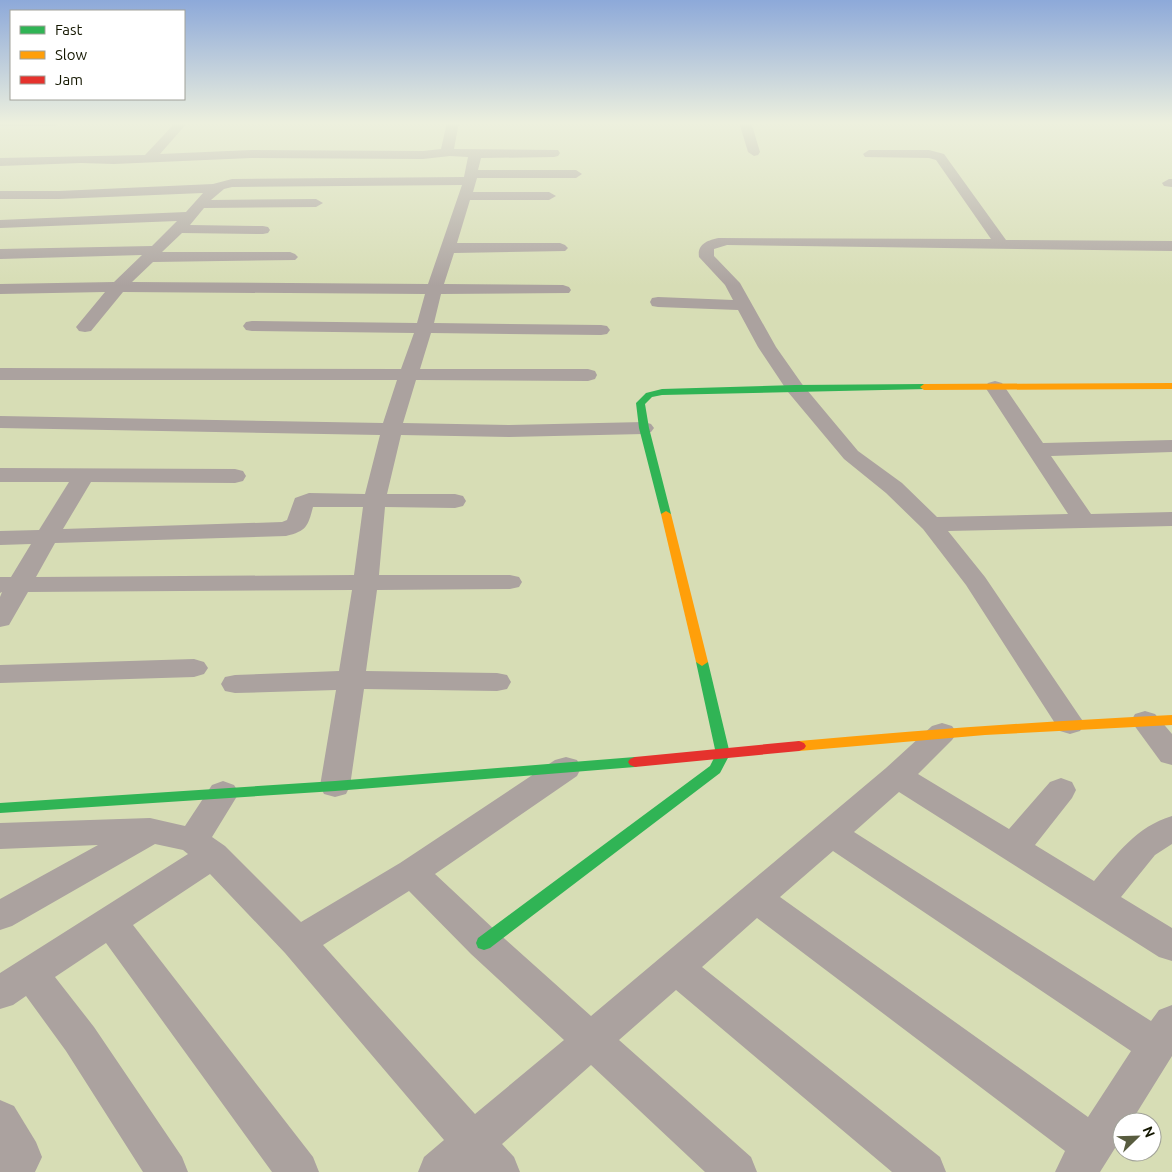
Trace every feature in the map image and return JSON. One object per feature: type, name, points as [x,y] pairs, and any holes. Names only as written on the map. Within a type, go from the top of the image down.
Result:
[{"type":"street","points":[[335,786],[366,582],[375,499],[408,376],[470,177]]},
{"type":"street","points":[[0,195],[59,195],[215,188],[232,183],[469,184],[547,177]]},
{"type":"street","points":[[954,177],[1002,244]]},
{"type":"street","points":[[469,184],[549,196]]},
{"type":"street","points":[[86,327],[118,287],[178,229],[215,188]]},
{"type":"street","points":[[201,204],[316,203]]},
{"type":"street","points":[[0,224],[190,216]]},
{"type":"street","points":[[178,229],[263,230]]},
{"type":"street","points":[[1070,724],[976,582],[931,524],[894,488],[851,455],[795,388],[766,347],[732,283],[707,257],[705,252],[713,244],[727,241],[1172,246]]},
{"type":"street","points":[[448,248],[560,248]]},
{"type":"street","points":[[0,254],[152,253],[290,257]]},
{"type":"street","points":[[0,289],[118,287],[563,290]]},
{"type":"street","points":[[658,302],[743,304]]},
{"type":"street","points":[[252,326],[601,330]]},
{"type":"street","points":[[0,374],[588,375]]},
{"type":"street","points":[[484,942],[715,769],[723,754],[682,573],[644,428],[640,403],[649,395],[662,392],[795,388],[1172,386]]},
{"type":"street","points":[[995,387],[1084,521]]},
{"type":"street","points":[[0,422],[509,431],[644,428]]},
{"type":"street","points":[[1036,450],[1172,446]]},
{"type":"street","points":[[0,475],[234,476]]},
{"type":"street","points":[[0,619],[10,584],[46,538],[84,475]]},
{"type":"street","points":[[0,538],[286,529],[297,524],[303,503],[309,500],[455,500]]},
{"type":"street","points":[[931,524],[1172,519]]},
{"type":"street","points":[[10,584],[510,582]]},
{"type":"street","points":[[0,674],[194,668]]},
{"type":"street","points":[[234,684],[352,680],[497,682]]},
{"type":"street","points":[[0,808],[335,786],[566,768],[942,733],[1070,724],[1158,721],[1172,754]]},
{"type":"street","points":[[439,1172],[897,776],[942,733]]},
{"type":"street","points":[[298,942],[412,872],[566,768]]},
{"type":"street","points":[[897,776],[1172,946]]},
{"type":"street","points":[[1013,848],[1061,790]]},
{"type":"street","points":[[0,993],[110,921],[203,847],[223,793]]},
{"type":"street","points":[[1098,900],[1143,846],[1172,828]]},
{"type":"street","points":[[0,916],[150,830]]},
{"type":"street","points":[[0,836],[32,833],[150,830],[203,847],[298,942],[499,1172]]},
{"type":"street","points":[[0,851],[32,833]]},
{"type":"street","points":[[755,898],[1084,1159],[1164,1034],[831,833]]},
{"type":"street","points":[[412,872],[484,942],[736,1172]]},
{"type":"street","points":[[110,921],[298,1172]]},
{"type":"street","points":[[675,967],[925,1172]]},
{"type":"street","points":[[30,973],[80,1039],[167,1172]]},
{"type":"street","points":[[0,1120],[21,1157],[0,1172]]},
{"type":"traffic: fast","points":[[666,514],[644,428],[640,403],[649,395],[662,392],[795,388],[924,387]]},
{"type":"traffic: fast","points":[[484,943],[715,769],[723,754],[702,662]]},
{"type":"traffic: fast","points":[[0,808],[335,786],[635,762]]},
{"type":"traffic: slow","points":[[924,387],[1172,386]]},
{"type":"traffic: slow","points":[[666,514],[702,662]]},
{"type":"traffic: slow","points":[[799,746],[985,731],[1172,720]]},
{"type":"traffic: jam","points":[[635,762],[799,746]]}]
